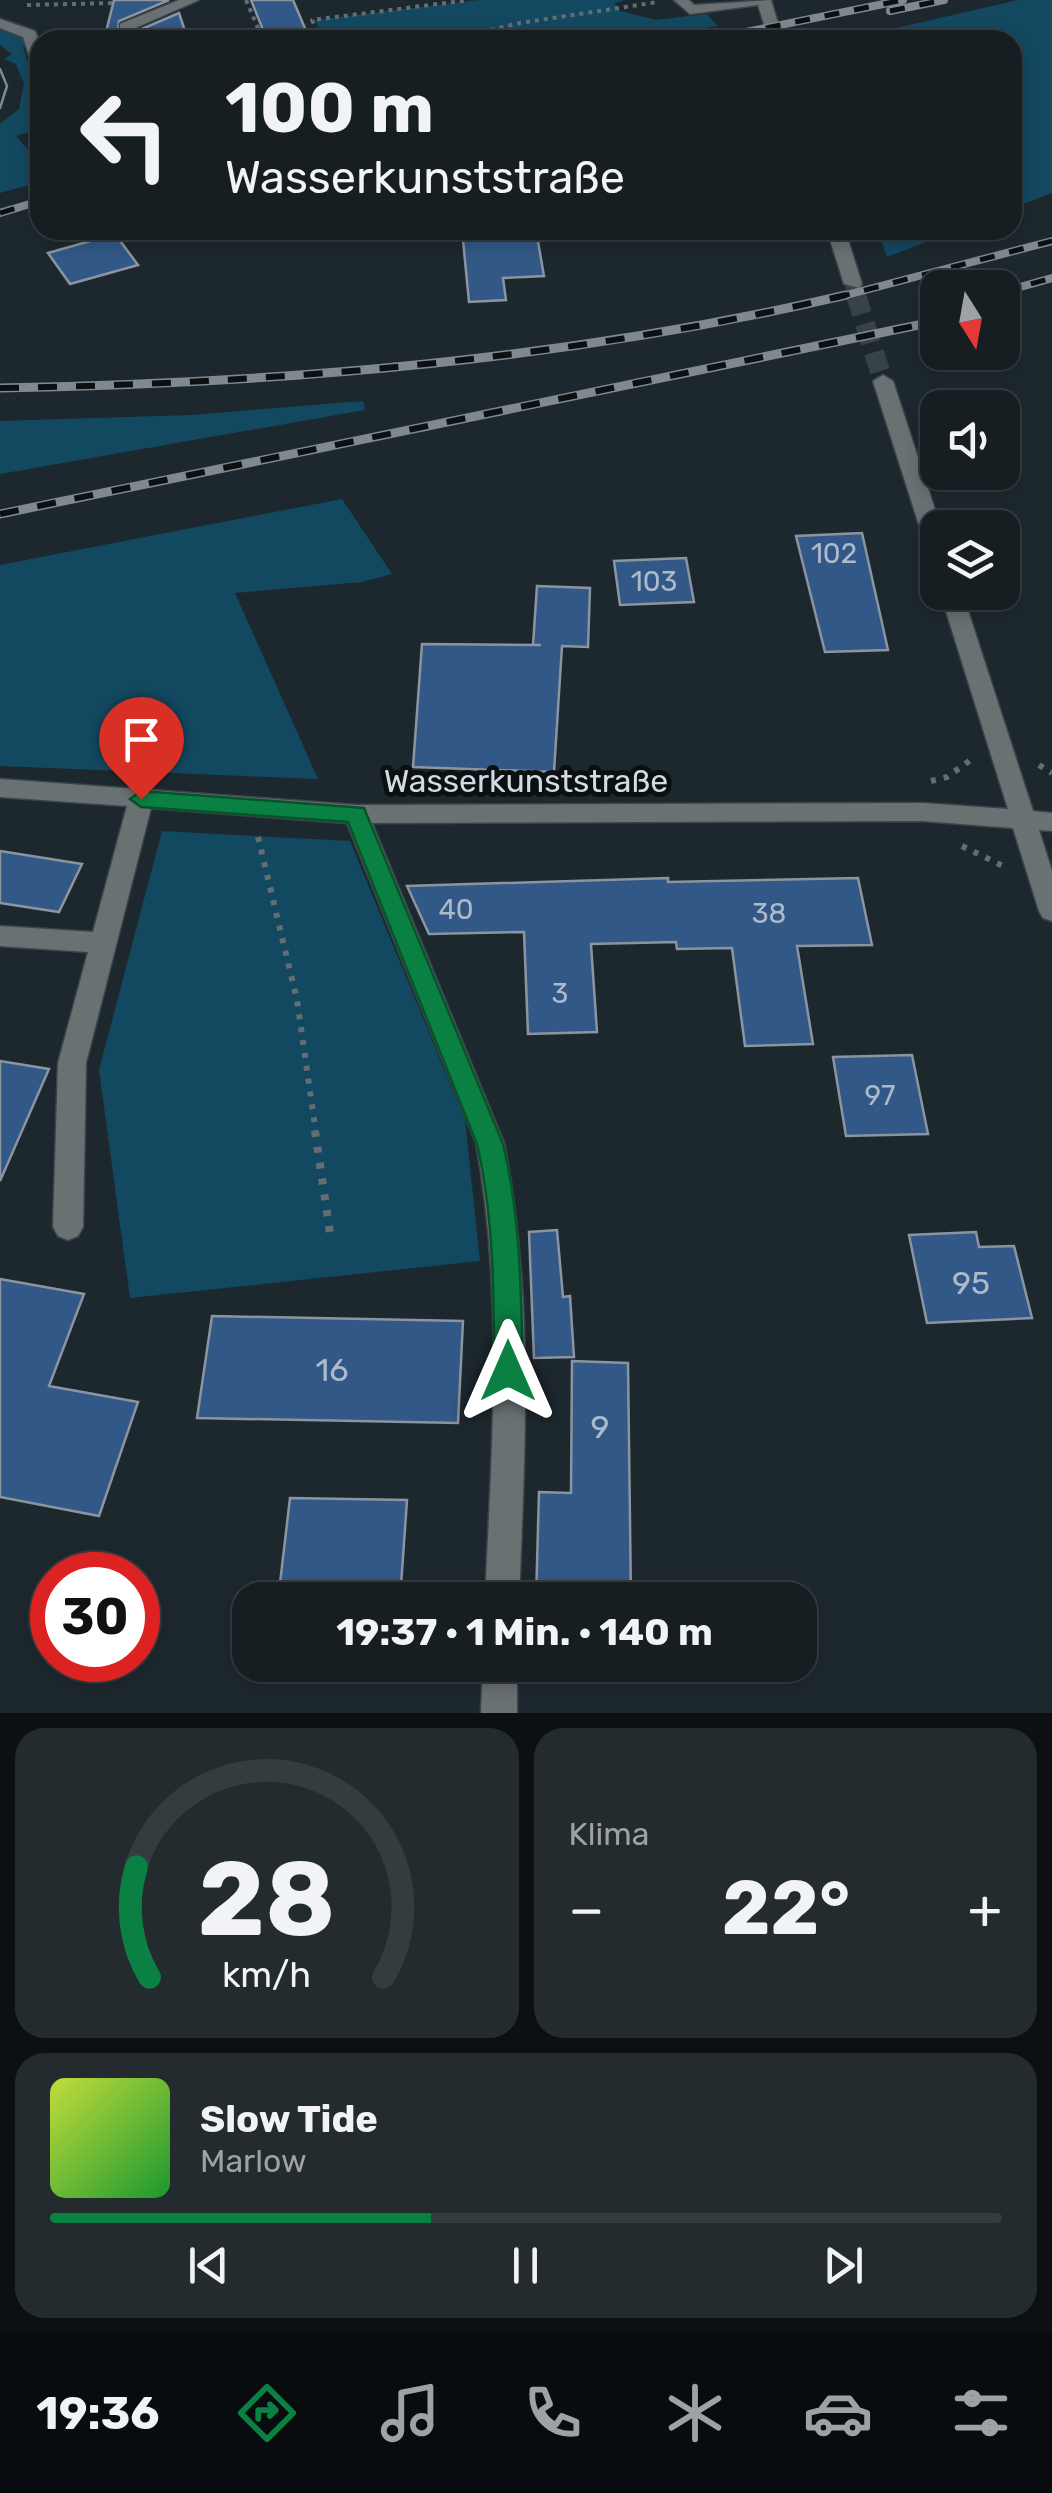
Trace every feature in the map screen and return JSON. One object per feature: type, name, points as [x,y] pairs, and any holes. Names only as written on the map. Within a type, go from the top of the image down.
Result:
[{"type":"street","points":[[126,30],[125,27],[192,0]]},
{"type":"street","points":[[678,0],[690,10],[763,0],[773,30]]},
{"type":"street","points":[[0,23],[30,34]]},
{"type":"street","points":[[839,240],[853,284]]},
{"type":"street","points":[[883,382],[925,510]]},
{"type":"street","points":[[957,610],[1052,911]]},
{"type":"street","name":"Wasserkunststraße","points":[[0,788],[356,814],[922,812],[1052,822]]},
{"type":"street","points":[[68,1226],[72,1063],[141,799]]},
{"type":"street","points":[[356,814],[490,1144],[498,1176],[509,1340],[502,1582]]},
{"type":"street","points":[[0,936],[102,943]]},
{"type":"street","points":[[499,1713],[500,1682]]},
{"type":"path","points":[[246,0],[260,30]]},
{"type":"path","points":[[317,30],[312,20],[469,0]]},
{"type":"path","points":[[496,30],[584,12],[678,0]]},
{"type":"path","points":[[20,5],[120,3]]},
{"type":"path","points":[[917,785],[947,776],[973,758]]},
{"type":"path","points":[[257,834],[298,1000],[330,1233]]},
{"type":"shaded area","points":[[478,0],[626,0],[615,3],[620,11],[656,20],[707,14],[718,26],[693,30],[320,30],[315,20]]},
{"type":"shaded area","points":[[1018,0],[1052,0],[1052,193],[1022,205],[1022,30],[888,30]]},
{"type":"shaded area","points":[[0,27],[19,34],[30,45],[23,47],[30,69],[30,132],[16,136],[30,152],[30,185],[0,193],[0,124],[19,109],[24,84],[16,64],[4,59],[12,54],[0,45]]},
{"type":"shaded area","points":[[881,240],[931,240],[887,257]]},
{"type":"shaded area","points":[[363,401],[365,410],[0,474],[0,421],[191,415]]},
{"type":"shaded area","points":[[342,499],[392,574],[362,582],[235,593],[318,779],[0,766],[0,565]]},
{"type":"shaded area","points":[[162,831],[350,841],[465,1120],[480,1261],[130,1298],[99,1070]]},
{"type":"building","points":[[114,0],[169,0],[119,21],[118,30],[106,30]]},
{"type":"building","points":[[251,0],[293,0],[306,30],[263,30]]},
{"type":"building","points":[[179,13],[185,30],[139,30]]},
{"type":"building","points":[[94,240],[119,240],[138,265],[70,284],[48,253]]},
{"type":"building","points":[[463,240],[538,240],[544,276],[503,278],[506,300],[469,302]]},
{"type":"building","points":[[862,533],[888,650],[825,652],[796,536]]},
{"type":"building","points":[[686,558],[694,602],[620,605],[614,561]]},
{"type":"building","points":[[537,586],[590,588],[588,647],[562,646],[554,772],[413,767],[422,644],[533,645]]},
{"type":"building","points":[[0,851],[82,864],[59,912],[0,903]]},
{"type":"building","points":[[668,878],[668,882],[858,878],[872,945],[797,946],[813,1044],[745,1046],[732,948],[677,949],[676,942],[591,944],[597,1032],[528,1034],[524,932],[429,934],[407,886]]},
{"type":"building","points":[[912,1055],[928,1134],[846,1136],[833,1057]]},
{"type":"building","points":[[0,1061],[49,1069],[0,1181]]},
{"type":"building","points":[[557,1230],[563,1297],[570,1296],[574,1357],[534,1358],[529,1232]]},
{"type":"building","points":[[976,1232],[979,1247],[1014,1246],[1032,1318],[927,1323],[909,1235]]},
{"type":"building","points":[[0,1279],[84,1294],[49,1386],[138,1402],[99,1516],[0,1497]]},
{"type":"building","points":[[212,1316],[463,1321],[458,1423],[197,1418]]},
{"type":"building","points":[[572,1361],[628,1363],[631,1582],[536,1582],[539,1492],[571,1493]]},
{"type":"building","points":[[290,1498],[407,1500],[401,1582],[280,1582]]},
{"type":"tunnel","points":[[853,284],[857,298]]},
{"type":"tunnel","points":[[856,295],[883,381]]},
{"type":"tram line","points":[[0,69],[7,86],[0,108]]},
{"type":"railway","points":[[756,30],[903,0]]},
{"type":"railway","points":[[890,11],[944,0]]},
{"type":"railway","points":[[0,213],[30,204]]},
{"type":"railway","points":[[835,298],[1052,241]]},
{"type":"railway","points":[[1020,287],[1052,278]]},
{"type":"railway","points":[[0,388],[320,374],[426,364],[637,336],[846,295]]},
{"type":"railway","points":[[0,514],[920,325]]},
{"type":"route","points":[[141,799],[356,814],[490,1144],[502,1210],[508,1371]]}]
